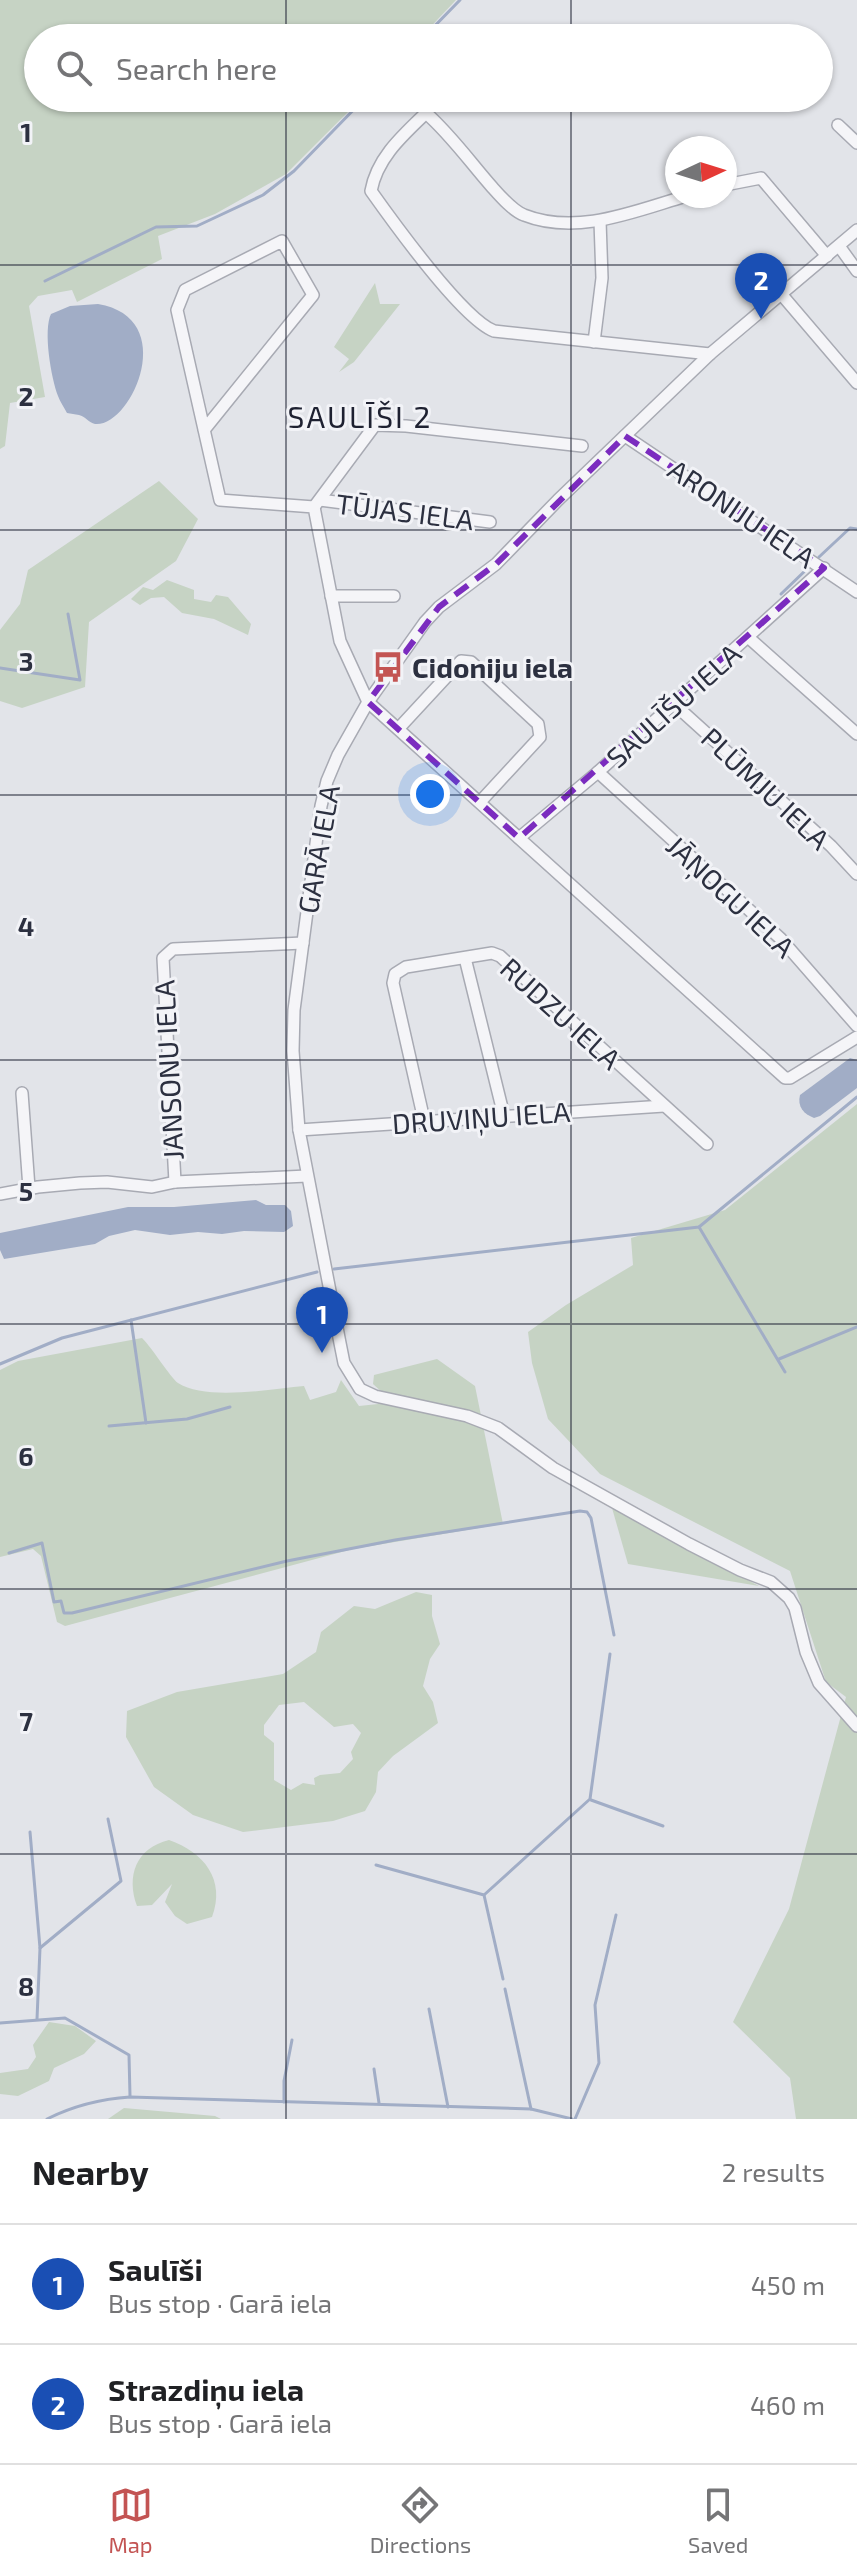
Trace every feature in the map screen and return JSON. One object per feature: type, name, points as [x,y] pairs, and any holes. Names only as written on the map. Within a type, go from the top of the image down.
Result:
[{"type":"street","points":[[665,202],[600,221],[554,223],[521,214],[494,190],[441,126],[426,113],[395,143],[374,174],[371,191],[438,278],[483,327],[494,331],[710,354]]},
{"type":"street","points":[[838,125],[857,143]]},
{"type":"street","points":[[737,183],[761,178],[827,256]]},
{"type":"street","points":[[594,342],[602,278],[600,221]]},
{"type":"street","name":"GARĀ IELA","points":[[857,230],[710,354],[496,564],[439,607],[368,702],[327,781],[311,870],[294,1010],[293,1051],[299,1130],[344,1363],[360,1389],[375,1396],[467,1416],[498,1428],[553,1468],[689,1544],[771,1582],[795,1608],[806,1652],[819,1683],[857,1726]]},
{"type":"street","points":[[204,430],[313,295],[282,241],[185,290],[177,310],[204,430],[220,500],[317,504]]},
{"type":"street","points":[[839,246],[857,271]]},
{"type":"street","points":[[782,295],[857,383]]},
{"type":"street","points":[[582,446],[375,425],[317,504],[340,641],[368,702],[785,1078],[790,1078],[857,1037]]},
{"type":"street","name":"ARONIJU IELA","points":[[625,436],[857,592]]},
{"type":"street","name":"TŪJAS IELA","points":[[317,504],[490,522]]},
{"type":"street","name":"SAULĪŠU IELA","points":[[519,838],[598,772],[824,568]]},
{"type":"street","points":[[331,596],[394,596]]},
{"type":"street","points":[[749,638],[857,734]]},
{"type":"street","points":[[399,728],[461,661],[471,662],[538,724],[541,731],[540,737],[480,802]]},
{"type":"street","name":"PLŪMJU IELA","points":[[674,704],[831,846],[857,874]]},
{"type":"street","name":"JĀŅOGU IELA","points":[[598,772],[781,939],[857,1026]]},
{"type":"street","name":"JANSONU IELA","points":[[175,1182],[163,958],[173,949],[303,943]]},
{"type":"street","name":"RUDZU IELA","points":[[424,1120],[393,983],[395,974],[406,967],[492,953],[500,956],[707,1144]]},
{"type":"street","points":[[465,958],[504,1116]]},
{"type":"street","points":[[22,1093],[29,1188]]},
{"type":"street","name":"DRUVIŅU IELA","points":[[299,1130],[664,1106]]},
{"type":"street","points":[[0,1194],[29,1188],[107,1182],[152,1187],[175,1182],[307,1176]]},
{"type":"highlighted area","points":[[625,436],[824,568],[519,838],[368,702],[439,607],[496,564]]},
{"type":"green space","points":[[0,0],[456,0],[433,24],[24,24],[24,112],[348,112],[286,174],[215,214],[158,236],[162,259],[77,302],[72,290],[38,296],[29,306],[45,397],[10,403],[5,446],[0,449]]},
{"type":"green space","points":[[375,283],[380,304],[400,304],[354,362],[339,372],[349,359],[334,347]]},
{"type":"green space","points":[[159,481],[198,519],[176,561],[89,622],[85,687],[22,708],[0,701],[0,630],[20,604],[28,570]]},
{"type":"green space","points":[[167,580],[194,590],[194,599],[211,602],[216,595],[228,597],[251,624],[248,635],[214,619],[182,613],[164,597],[151,598],[140,605],[131,599],[143,587],[153,590]]},
{"type":"green space","points":[[857,1104],[857,2119],[796,2119],[790,2078],[733,2022],[789,1909],[846,1697],[826,1682],[790,1571],[600,1474],[548,1419],[532,1363],[528,1332],[633,1265],[631,1238],[725,1210]]},
{"type":"green space","points":[[142,1338],[175,1380],[190,1388],[221,1393],[304,1386],[310,1400],[336,1392],[341,1380],[359,1406],[378,1404],[384,1394],[373,1384],[374,1375],[437,1359],[475,1386],[503,1524],[353,1549],[65,1626],[57,1622],[41,1556],[33,1549],[0,1557],[0,1370],[18,1361]]},
{"type":"green space","points":[[612,1508],[759,1586],[628,1564]]},
{"type":"green space","points":[[416,1592],[432,1595],[432,1616],[440,1644],[430,1659],[423,1686],[433,1702],[438,1723],[393,1756],[378,1772],[376,1792],[365,1811],[333,1821],[243,1832],[193,1815],[154,1787],[126,1737],[127,1711],[177,1692],[283,1674],[316,1652],[321,1632],[354,1606],[375,1609]],"holes":[[[304,1702],[334,1727],[353,1724],[361,1733],[351,1752],[353,1759],[340,1773],[320,1775],[314,1778],[315,1785],[303,1783],[291,1790],[274,1780],[274,1743],[264,1735],[264,1725],[279,1705]]]},
{"type":"green space","points":[[169,1840],[192,1852],[209,1869],[216,1891],[212,1917],[187,1924],[175,1916],[165,1902],[172,1884],[152,1905],[137,1906],[133,1884],[136,1865],[149,1849]]},
{"type":"green space","points":[[49,2022],[75,2026],[96,2041],[84,2054],[54,2068],[49,2081],[18,2096],[0,2094],[0,2073],[28,2069],[36,2057],[33,2045]]},
{"type":"green space","points":[[124,2108],[215,2116],[221,2119],[108,2119]]},
{"type":"water","points":[[98,304],[123,313],[138,329],[143,349],[141,371],[134,391],[109,421],[95,424],[67,413],[60,400],[51,366],[48,331],[51,314],[70,306]]},
{"type":"water","points":[[850,1058],[857,1060],[857,1088],[820,1116],[814,1118],[802,1110],[800,1095]]},
{"type":"water","points":[[256,1200],[266,1205],[285,1205],[291,1211],[293,1226],[284,1232],[222,1234],[198,1232],[170,1235],[135,1230],[109,1236],[95,1244],[4,1259],[0,1250],[0,1233],[128,1207],[174,1207]]},
{"type":"waterway","points":[[437,24],[460,0]]},
{"type":"waterway","points":[[45,281],[156,227],[197,226],[263,195],[294,171],[351,112]]},
{"type":"waterway","points":[[819,557],[850,528],[857,529]]},
{"type":"waterway","points":[[781,594],[809,567]]},
{"type":"waterway","points":[[0,668],[80,680],[68,614]]},
{"type":"waterway","points":[[334,1269],[699,1227],[857,1097]]},
{"type":"waterway","points":[[699,1227],[785,1372]]},
{"type":"waterway","points":[[0,1364],[62,1338],[317,1272]]},
{"type":"waterway","points":[[131,1320],[146,1423]]},
{"type":"waterway","points":[[779,1359],[857,1327]]},
{"type":"waterway","points":[[109,1426],[187,1419],[230,1407]]},
{"type":"waterway","points":[[9,1553],[42,1543],[54,1602],[61,1601],[64,1613],[72,1613],[287,1561],[395,1540],[580,1511],[587,1512],[591,1518],[614,1635]]},
{"type":"waterway","points":[[484,1895],[590,1799],[610,1654]]},
{"type":"waterway","points":[[591,1800],[663,1826]]},
{"type":"waterway","points":[[40,1948],[121,1881],[108,1819]]},
{"type":"waterway","points":[[30,1832],[40,1948],[37,2019]]},
{"type":"waterway","points":[[376,1865],[484,1895],[503,1979]]},
{"type":"waterway","points":[[575,2119],[599,2063],[595,2005],[616,1915]]},
{"type":"waterway","points":[[505,1989],[531,2109]]},
{"type":"waterway","points":[[429,2009],[448,2107]]},
{"type":"waterway","points":[[0,2023],[65,2018],[129,2055],[130,2096]]},
{"type":"waterway","points":[[284,2102],[284,2081],[292,2040]]},
{"type":"waterway","points":[[374,2069],[379,2103]]},
{"type":"waterway","points":[[47,2119],[87,2104],[130,2097],[531,2109],[572,2119]]},
{"type":"place","name":"Strazdiņu iela","points":[[761,319]]},
{"type":"place","name":"Cidoniju iela","points":[[388,667]]},
{"type":"place","name":"Saulīši","points":[[322,1353]]},
{"type":"district","name":"SAULĪŠI 2","points":[[360,416]]}]
